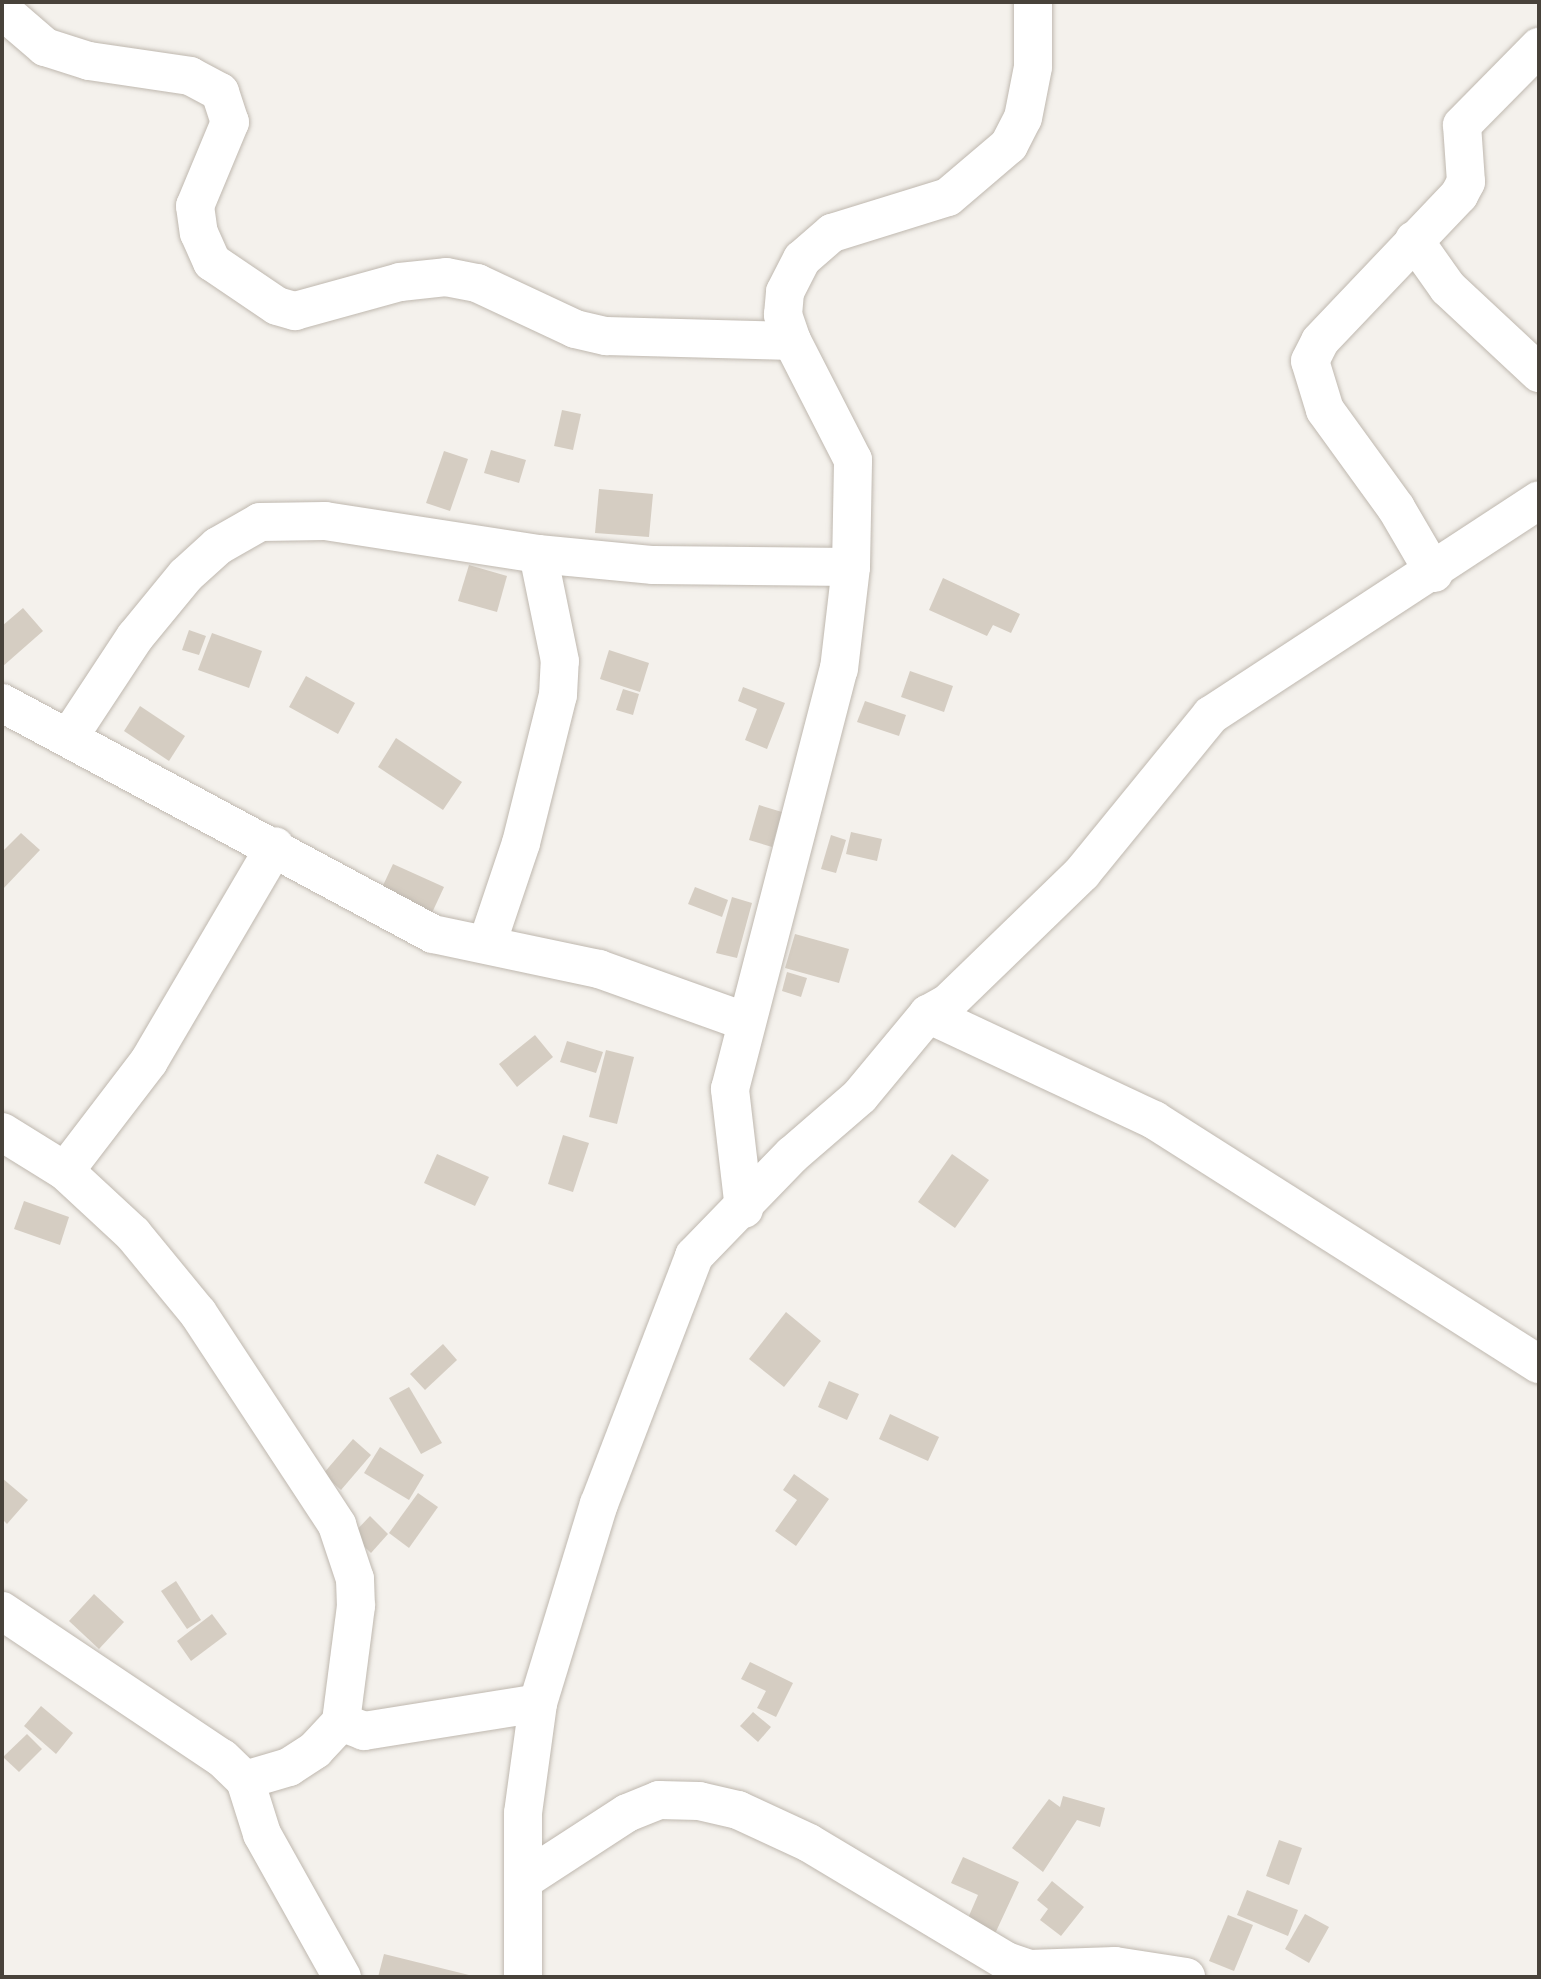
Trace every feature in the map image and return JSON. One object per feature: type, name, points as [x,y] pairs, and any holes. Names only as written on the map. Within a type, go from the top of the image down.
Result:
[{"type":"street","points":[[744,1209],[730,1089],[744,1021],[839,669],[851,567],[853,460],[792,341],[783,316],[785,292],[802,259],[818,244],[872,217],[948,197],[1009,145],[1023,118],[1033,67],[1033,2]]},
{"type":"street","points":[[2,10],[45,47],[89,61],[190,76],[220,92],[230,122],[195,206],[199,233],[212,262],[276,306],[295,311],[400,282],[446,277],[498,290],[575,329],[606,336],[792,341]]},
{"type":"street","points":[[1434,573],[1325,410],[1310,361],[1320,341],[1464,188],[1466,119],[1539,47]]},
{"type":"street","points":[[1414,240],[1448,288],[1539,373]]},
{"type":"street","points":[[523,1977],[527,1878],[523,1813],[538,1703],[569,1591],[694,1256],[744,1209],[792,1155],[860,1096],[928,1014],[947,1003],[1082,873],[1211,715],[1434,573],[1539,500]]},
{"type":"street","points":[[69,737],[135,637],[186,575],[218,546],[260,522],[325,521],[538,554],[653,565],[851,567]]},
{"type":"street","points":[[486,944],[521,843],[558,695],[560,661],[538,554]]},
{"type":"street","points":[[2,702],[69,737],[152,787],[275,846],[400,919],[433,934],[599,969],[744,1021]]},
{"type":"street","points":[[65,1171],[162,1041],[275,846]]},
{"type":"street","points":[[928,1014],[1166,1127],[1539,1364]]},
{"type":"street","points":[[2,1132],[65,1171],[133,1234],[198,1313],[337,1525],[355,1579],[356,1606],[341,1722],[315,1750],[289,1767],[245,1780]]},
{"type":"street","points":[[2,1611],[222,1758],[245,1780],[262,1834],[342,1977]]},
{"type":"street","points":[[341,1722],[364,1731],[538,1703]]},
{"type":"street","points":[[527,1878],[627,1813],[659,1800],[699,1801],[738,1810],[809,1843],[1006,1961],[1029,1969],[1115,1966],[1186,1977]]},
{"type":"building","points":[[562,410],[581,414],[573,450],[554,446]]},
{"type":"building","points":[[491,450],[526,460],[519,483],[484,473]]},
{"type":"building","points":[[444,451],[468,459],[450,511],[426,503]]},
{"type":"building","points":[[599,489],[653,494],[649,537],[595,533]]},
{"type":"building","points":[[469,565],[507,576],[497,612],[458,601]]},
{"type":"building","points":[[943,578],[1020,614],[1011,633],[993,625],[987,636],[929,610]]},
{"type":"building","points":[[23,608],[43,631],[2,667],[2,626]]},
{"type":"building","points":[[189,630],[206,636],[199,655],[182,650]]},
{"type":"building","points":[[212,633],[262,651],[249,688],[198,670]]},
{"type":"building","points":[[609,650],[649,663],[640,692],[600,679]]},
{"type":"building","points":[[910,671],[953,686],[944,712],[901,697]]},
{"type":"building","points":[[306,676],[355,703],[338,734],[289,707]]},
{"type":"building","points":[[743,687],[785,703],[767,749],[745,740],[757,709],[738,701]]},
{"type":"building","points":[[623,689],[639,694],[633,715],[616,710]]},
{"type":"building","points":[[865,701],[906,715],[899,736],[857,722]]},
{"type":"building","points":[[140,706],[185,736],[169,761],[124,731]]},
{"type":"building","points":[[396,738],[462,782],[443,810],[378,767]]},
{"type":"building","points":[[759,805],[782,812],[772,847],[749,840]]},
{"type":"building","points":[[851,832],[882,839],[877,861],[846,854]]},
{"type":"building","points":[[21,833],[40,850],[2,890],[2,852]]},
{"type":"building","points":[[831,835],[846,840],[836,873],[821,869]]},
{"type":"building","points":[[393,864],[444,887],[431,915],[380,892]]},
{"type":"building","points":[[695,887],[728,900],[722,917],[688,904]]},
{"type":"building","points":[[732,897],[752,903],[737,958],[716,953]]},
{"type":"building","points":[[795,934],[849,949],[839,983],[785,968]]},
{"type":"building","points":[[787,972],[807,978],[801,997],[782,991]]},
{"type":"building","points":[[535,1035],[553,1057],[517,1087],[499,1064]]},
{"type":"building","points":[[567,1041],[603,1052],[596,1073],[560,1062]]},
{"type":"building","points":[[606,1050],[634,1057],[617,1124],[589,1117]]},
{"type":"building","points":[[563,1135],[589,1143],[573,1192],[548,1184]]},
{"type":"building","points":[[437,1154],[489,1177],[475,1206],[424,1183]]},
{"type":"building","points":[[952,1154],[989,1180],[955,1228],[918,1202]]},
{"type":"building","points":[[24,1201],[69,1217],[60,1245],[14,1229]]},
{"type":"building","points":[[786,1312],[821,1341],[784,1387],[749,1359]]},
{"type":"building","points":[[443,1344],[457,1360],[425,1390],[410,1374]]},
{"type":"building","points":[[829,1381],[859,1394],[847,1420],[818,1407]]},
{"type":"building","points":[[409,1387],[442,1443],[421,1454],[389,1398]]},
{"type":"building","points":[[890,1414],[939,1437],[928,1461],[879,1439]]},
{"type":"building","points":[[353,1439],[371,1455],[341,1490],[323,1474]]},
{"type":"building","points":[[380,1447],[424,1475],[409,1500],[364,1473]]},
{"type":"building","points":[[794,1474],[829,1499],[796,1546],[775,1531],[797,1500],[783,1490]]},
{"type":"building","points":[[2,1478],[28,1500],[7,1524],[2,1519]]},
{"type":"building","points":[[418,1493],[438,1507],[409,1548],[389,1533]]},
{"type":"building","points":[[370,1516],[388,1534],[371,1553],[352,1535]]},
{"type":"building","points":[[176,1581],[201,1620],[187,1629],[161,1591]]},
{"type":"building","points":[[94,1594],[124,1622],[99,1649],[69,1621]]},
{"type":"building","points":[[212,1614],[227,1634],[191,1661],[177,1641]]},
{"type":"building","points":[[750,1662],[793,1683],[776,1717],[757,1708],[766,1691],[741,1679]]},
{"type":"building","points":[[41,1706],[73,1733],[56,1754],[24,1726]]},
{"type":"building","points":[[753,1712],[771,1727],[758,1742],[740,1726]]},
{"type":"building","points":[[27,1734],[42,1749],[19,1772],[3,1757]]},
{"type":"building","points":[[1063,1796],[1105,1808],[1100,1827],[1077,1820],[1043,1872],[1012,1848],[1049,1799],[1060,1807]]},
{"type":"building","points":[[1279,1840],[1302,1848],[1289,1885],[1266,1876]]},
{"type":"building","points":[[963,1857],[1019,1882],[993,1938],[965,1925],[978,1895],[951,1883]]},
{"type":"building","points":[[1052,1881],[1084,1907],[1061,1936],[1040,1920],[1048,1909],[1037,1900]]},
{"type":"building","points":[[1247,1890],[1298,1910],[1288,1936],[1237,1915]]},
{"type":"building","points":[[1305,1914],[1329,1927],[1309,1963],[1285,1949]]},
{"type":"building","points":[[1228,1915],[1253,1925],[1234,1971],[1209,1961]]},
{"type":"building","points":[[384,1954],[469,1975],[378,1977]]}]
